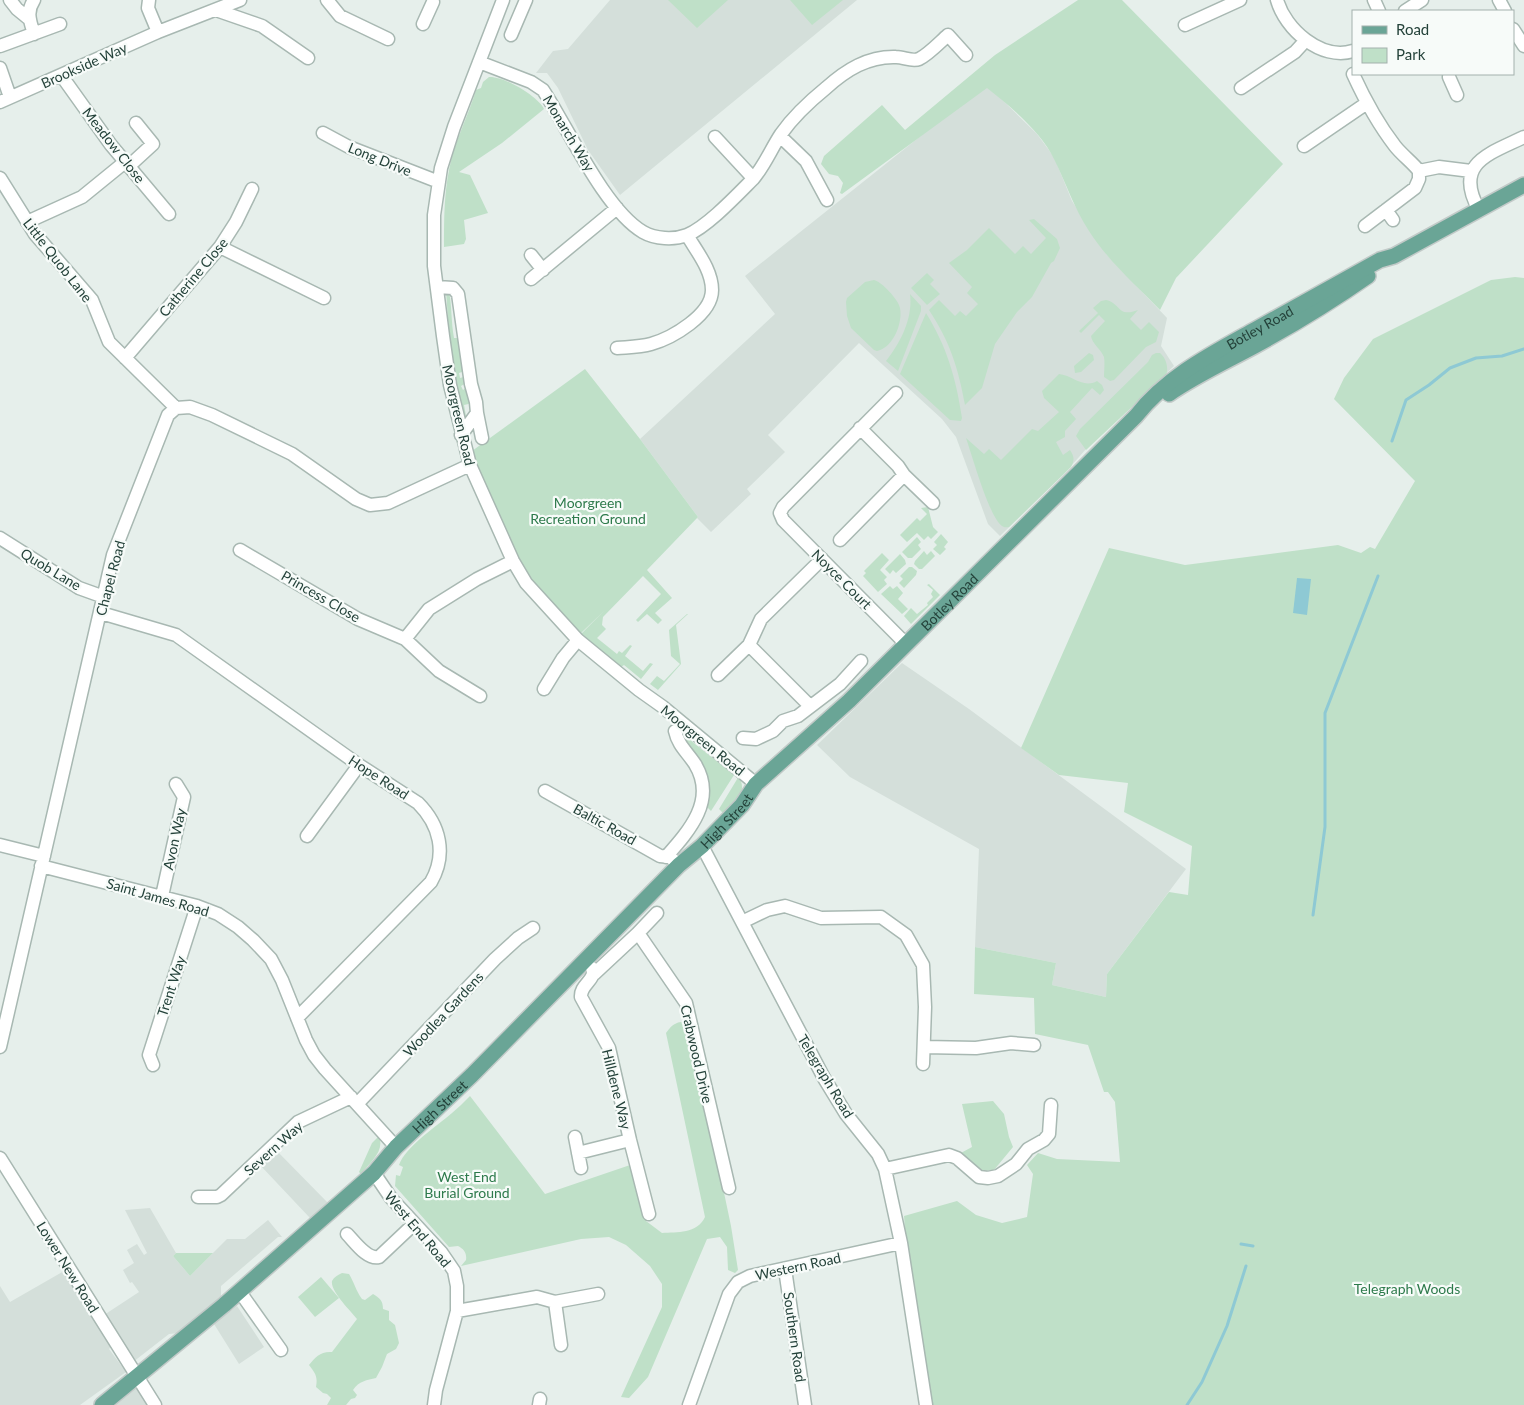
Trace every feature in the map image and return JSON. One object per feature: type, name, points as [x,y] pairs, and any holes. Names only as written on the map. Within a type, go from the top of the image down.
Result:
[{"type":"main road","name":"Botley Road","points":[[756,784],[849,701],[1136,416],[1186,383],[1292,325],[1340,296],[1394,256],[1524,185]]},
{"type":"main road","name":"High Street","points":[[102,1405],[240,1292],[374,1172],[396,1147],[472,1075],[679,865],[702,846],[742,805],[756,784]]},
{"type":"street","points":[[10,0],[28,18],[34,34]]},
{"type":"street","points":[[28,18],[30,7],[34,0]]},
{"type":"street","points":[[149,0],[148,8],[158,32]]},
{"type":"street","name":"Brookside Way","points":[[0,68],[5,100],[158,32],[240,0]]},
{"type":"street","points":[[326,0],[340,16],[388,39]]},
{"type":"street","name":"Moorgreen Road","points":[[503,0],[454,128],[441,168],[434,215],[434,266],[450,385],[470,465],[513,561],[526,583],[578,640],[756,784]]},
{"type":"street","points":[[511,35],[526,0]]},
{"type":"street","points":[[1185,26],[1240,0]]},
{"type":"street","points":[[1278,0],[1280,10],[1291,25],[1306,40],[1332,53],[1349,52],[1352,68]]},
{"type":"street","points":[[1407,10],[1422,0]]},
{"type":"street","points":[[423,24],[434,1]]},
{"type":"street","points":[[216,10],[262,26],[308,58]]},
{"type":"street","points":[[0,46],[60,24]]},
{"type":"street","points":[[1514,34],[1524,46]]},
{"type":"street","points":[[617,348],[653,343],[680,330],[703,313],[710,303],[712,292],[710,276],[688,235],[701,227],[753,178],[764,164],[780,136],[826,88],[851,68],[867,61],[882,57],[900,56],[913,60],[919,58],[948,35],[966,56]]},
{"type":"street","points":[[1241,88],[1295,52],[1306,40]]},
{"type":"street","name":"Monarch Way","points":[[479,62],[531,82],[543,90],[591,170],[617,208],[636,227],[650,235],[666,238],[688,235]]},
{"type":"street","name":"Meadow Close","points":[[61,75],[111,145],[169,214]]},
{"type":"street","points":[[1354,75],[1367,103],[1395,147],[1419,171],[1419,179],[1415,188],[1389,215],[1365,226]]},
{"type":"street","points":[[1450,75],[1456,95]]},
{"type":"street","points":[[1304,146],[1367,103]]},
{"type":"street","points":[[27,222],[82,196],[153,144],[136,123]]},
{"type":"street","name":"Long Drive","points":[[323,133],[349,147],[439,182]]},
{"type":"street","points":[[715,136],[753,178]]},
{"type":"street","points":[[780,136],[806,161],[827,200]]},
{"type":"street","points":[[1478,210],[1470,185],[1471,171],[1482,159],[1524,137]]},
{"type":"street","points":[[1419,171],[1439,167],[1471,171]]},
{"type":"street","name":"Little Quob Lane","points":[[0,178],[35,234],[92,300],[109,342],[176,408]]},
{"type":"street","name":"Catherine Close","points":[[124,358],[220,248],[236,222],[252,189]]},
{"type":"street","points":[[532,279],[617,208]]},
{"type":"street","points":[[220,248],[324,298]]},
{"type":"street","points":[[531,255],[543,270]]},
{"type":"street","points":[[437,287],[453,288],[458,294],[471,384],[482,438]]},
{"type":"street","points":[[896,393],[860,428],[932,503]]},
{"type":"street","points":[[176,408],[190,407],[246,430],[292,454],[356,499],[370,505],[388,503],[470,465]]},
{"type":"street","name":"Chapel Road","points":[[0,1047],[113,555],[168,415],[176,408]]},
{"type":"street","points":[[461,435],[477,413]]},
{"type":"street","name":"Noyce Court","points":[[860,428],[783,506],[780,513],[783,520],[906,644]]},
{"type":"street","points":[[840,540],[904,475]]},
{"type":"street","name":"Quob Lane","points":[[0,538],[80,588],[104,596]]},
{"type":"street","name":"Princess Close","points":[[240,550],[358,619],[405,639],[439,671],[480,696]]},
{"type":"street","points":[[718,675],[749,645],[760,619],[822,559]]},
{"type":"street","points":[[405,639],[430,609],[477,579],[513,561]]},
{"type":"street","name":"Hope Road","points":[[101,613],[176,635],[359,765],[400,790],[424,810],[435,826],[440,845],[438,866],[431,882],[297,1018]]},
{"type":"street","points":[[544,689],[563,658],[578,640]]},
{"type":"street","points":[[749,645],[810,706]]},
{"type":"street","points":[[743,738],[756,739],[773,731],[783,721],[798,716],[840,684],[861,661]]},
{"type":"street","points":[[666,857],[694,823],[701,804],[703,791],[700,773],[677,740],[675,731]]},
{"type":"street","points":[[307,836],[359,765]]},
{"type":"street","name":"Avon Way","points":[[162,896],[189,796],[176,784]]},
{"type":"street","name":"Baltic Road","points":[[545,791],[660,856],[670,858],[679,865]]},
{"type":"street","name":"Saint James Road","points":[[0,845],[42,861],[197,906],[218,914],[245,932],[271,959],[314,1055],[396,1147]]},
{"type":"street","name":"Telegraph Road","points":[[702,846],[824,1078],[846,1114],[878,1154],[885,1169],[901,1243],[926,1405]]},
{"type":"street","name":"Trent Way","points":[[154,1065],[149,1055],[197,906]]},
{"type":"street","points":[[742,922],[767,910],[785,906],[821,918],[881,917],[906,935],[923,965],[923,1064]]},
{"type":"street","points":[[585,961],[592,968],[594,974],[657,913]]},
{"type":"street","name":"Woodlea Gardens","points":[[354,1101],[492,956],[533,928]]},
{"type":"street","name":"Crabwood Drive","points":[[638,933],[678,989],[689,1010],[701,1073],[729,1188]]},
{"type":"street","name":"Hilldene Way","points":[[594,974],[582,989],[582,997],[609,1048],[649,1214]]},
{"type":"street","points":[[924,1047],[976,1048],[1011,1043],[1034,1045]]},
{"type":"street","name":"Severn Way","points":[[198,1197],[217,1197],[221,1195],[298,1122],[354,1101]]},
{"type":"street","points":[[885,1169],[949,1155],[957,1158],[979,1177],[998,1176],[1016,1164],[1028,1149],[1044,1140],[1049,1134],[1051,1105]]},
{"type":"street","points":[[575,1137],[581,1168]]},
{"type":"street","name":"Hilldene Way","points":[[578,1153],[630,1140]]},
{"type":"street","name":"Lower New Road","points":[[0,1158],[155,1405]]},
{"type":"street","name":"West End Road","points":[[374,1172],[390,1198],[441,1252],[454,1272],[457,1311],[436,1390],[434,1405]]},
{"type":"street","points":[[347,1234],[369,1257],[374,1258],[379,1257],[414,1224]]},
{"type":"street","name":"Western Road","points":[[689,1405],[729,1294],[733,1288],[750,1276],[785,1270],[901,1243]]},
{"type":"street","name":"Southern Road","points":[[785,1270],[805,1405]]},
{"type":"street","points":[[240,1292],[281,1350]]},
{"type":"street","points":[[457,1311],[537,1297],[555,1302],[598,1294]]},
{"type":"street","points":[[555,1302],[561,1345]]},
{"type":"shaded area","points":[[610,0],[857,0],[620,195],[588,150],[558,88],[547,73],[536,73],[553,51],[568,49]]},
{"type":"shaded area","points":[[986,84],[1037,134],[1054,157],[1072,201],[1107,255],[1167,318],[1161,346],[1174,366],[1086,449],[1064,474],[1000,536],[988,524],[956,437],[942,419],[859,343],[768,435],[785,452],[747,489],[751,494],[711,532],[697,518],[640,439],[775,314],[745,276]]},
{"type":"shaded area","points":[[902,663],[969,709],[1186,869],[1107,974],[1106,997],[1052,985],[1056,963],[975,947],[979,849],[850,777],[817,745]]},
{"type":"shaded area","points":[[276,1150],[328,1203],[310,1218],[260,1165]]},
{"type":"shaded area","points":[[150,1208],[176,1253],[173,1256],[190,1276],[227,1239],[245,1239],[268,1220],[282,1237],[278,1237],[221,1286],[221,1297],[179,1333],[169,1334],[133,1362],[104,1315],[139,1292],[132,1282],[130,1283],[123,1270],[134,1263],[127,1250],[137,1244],[144,1255],[147,1253],[125,1210]]},
{"type":"shaded area","points":[[64,1271],[111,1347],[109,1349],[126,1372],[80,1405],[0,1405],[0,1286],[10,1302]]},
{"type":"shaded area","points":[[237,1306],[264,1347],[239,1364],[214,1324]]},
{"type":"shaded area","points":[[138,1387],[149,1405],[116,1405]]},
{"type":"green space","points":[[668,0],[728,0],[697,28]]},
{"type":"green space","points":[[790,0],[843,0],[812,25]]},
{"type":"green space","points":[[1078,0],[1122,0],[1283,164],[1176,278],[1160,310],[1113,263],[1089,231],[1049,149],[1042,139],[1015,111],[987,88],[842,194],[840,193],[843,183],[838,176],[829,174],[821,164],[824,156],[882,105],[905,130],[995,55]]},
{"type":"green space","points":[[489,77],[503,80],[520,88],[535,98],[544,109],[502,143],[459,172],[470,175],[488,213],[464,220],[466,239],[464,244],[444,247],[445,198],[451,160],[476,90],[481,88],[483,82]]},
{"type":"green space","points":[[1034,219],[1057,239],[1060,248],[1032,297],[1017,312],[995,344],[982,388],[965,405],[952,355],[929,310],[939,300],[955,316],[960,311],[966,316],[978,304],[967,293],[972,287],[949,263],[967,250],[989,228],[1015,254],[1023,246],[1031,254],[1046,238],[1029,220]]},
{"type":"green space","points":[[927,273],[934,280],[930,284],[940,294],[927,305],[911,288]]},
{"type":"green space","name":"Telegraph Woods","points":[[1515,277],[1524,278],[1524,1405],[932,1405],[906,1242],[904,1216],[957,1201],[976,1215],[1002,1223],[1027,1217],[1033,1174],[1027,1165],[1038,1153],[1057,1159],[1120,1162],[1115,1102],[1108,1092],[1104,1092],[1088,1045],[1035,1034],[1034,998],[974,994],[975,947],[1056,963],[1052,985],[1106,997],[1107,974],[1169,892],[1188,895],[1192,846],[1124,812],[1128,783],[1059,775],[1021,748],[1109,548],[1185,565],[1338,545],[1361,553],[1370,547],[1375,549],[1415,481],[1334,399],[1344,378],[1373,339],[1491,280]]},
{"type":"green space","points":[[874,280],[885,287],[893,296],[899,305],[901,314],[896,334],[888,345],[877,351],[851,328],[847,316],[846,302],[847,298],[865,282]]},
{"type":"green space","points":[[446,291],[449,291],[454,338],[461,338],[465,371],[459,373],[460,378],[467,376],[468,382],[461,386],[463,390],[467,387],[473,403],[464,405],[467,421],[464,422],[449,333]]},
{"type":"green space","points":[[910,294],[921,306],[921,311],[898,371],[886,361],[901,338],[908,321]]},
{"type":"green space","points":[[1106,300],[1126,312],[1138,310],[1130,319],[1141,330],[1149,322],[1159,332],[1156,342],[1146,347],[1114,380],[1110,381],[1104,377],[1104,357],[1091,336],[1105,321],[1099,315],[1081,333],[1079,331],[1098,313],[1093,308],[1101,301]]},
{"type":"green space","points":[[926,313],[940,338],[950,363],[960,403],[961,421],[950,420],[900,374]]},
{"type":"green space","points":[[1089,353],[1093,355],[1094,360],[1081,372],[1075,373],[1074,366]]},
{"type":"green space","points":[[1156,353],[1160,353],[1165,360],[1167,366],[1166,375],[1086,450],[1076,436],[1080,429]]},
{"type":"green space","name":"Moorgreen Recreation Ground","points":[[585,369],[698,517],[647,570],[672,598],[655,613],[662,620],[658,624],[647,614],[638,622],[636,620],[661,594],[643,576],[603,617],[602,625],[606,629],[597,638],[617,654],[619,651],[622,653],[630,645],[632,646],[625,656],[643,671],[650,663],[653,664],[641,679],[624,665],[621,667],[581,634],[604,611],[581,633],[529,581],[496,514],[472,451]]},
{"type":"green space","points":[[1059,374],[1082,383],[1097,381],[1104,390],[1100,395],[1092,388],[1070,412],[1076,419],[1065,431],[1065,437],[1056,442],[1063,455],[1070,450],[1073,456],[1071,467],[1009,527],[1004,527],[997,520],[986,499],[966,438],[984,454],[989,449],[1001,460],[1032,429],[1038,431],[1059,412],[1044,398],[1042,391]]},
{"type":"green space","points":[[928,507],[933,527],[938,532],[931,539],[928,536],[924,540],[917,533],[907,542],[900,535],[917,518],[920,521],[927,514],[921,508]]},
{"type":"green space","points":[[941,534],[948,542],[944,547],[946,549],[940,555],[933,549],[937,545],[934,542]]},
{"type":"green space","points":[[917,537],[921,542],[918,545],[921,549],[912,558],[908,558],[902,552]]},
{"type":"green space","points":[[924,551],[927,555],[931,551],[935,556],[922,569],[919,569],[914,564]]},
{"type":"green space","points":[[882,553],[889,560],[880,570],[887,577],[884,580],[887,584],[878,592],[863,576],[866,573],[864,571]]},
{"type":"green space","points":[[900,554],[906,564],[896,573],[893,570],[890,574],[885,569]]},
{"type":"green space","points":[[909,567],[917,571],[916,575],[904,588],[899,583],[903,579],[900,576]]},
{"type":"green space","points":[[929,584],[940,595],[911,624],[904,616],[911,608],[917,614],[928,605],[927,603],[933,597],[931,594],[933,590],[927,585]]},
{"type":"green space","points":[[890,586],[893,589],[897,586],[903,593],[898,599],[908,609],[902,614],[881,594]]},
{"type":"green space","points":[[687,614],[676,625],[681,664],[658,690],[650,684],[657,676],[664,681],[680,664],[671,656],[669,630]]},
{"type":"green space","points":[[679,731],[734,775],[711,811],[704,804],[689,752],[692,748]]},
{"type":"green space","points":[[739,776],[742,788],[741,793],[724,814],[719,809]]},
{"type":"green space","name":"West End Burial Ground","points":[[688,1021],[731,1226],[738,1270],[735,1273],[728,1270],[727,1247],[720,1237],[707,1239],[648,1377],[629,1398],[621,1397],[662,1307],[662,1284],[650,1266],[626,1245],[609,1237],[581,1239],[461,1266],[466,1260],[465,1252],[458,1246],[449,1247],[395,1186],[396,1175],[400,1176],[403,1167],[399,1165],[408,1151],[470,1096],[545,1194],[636,1163],[649,1214],[646,1221],[662,1233],[686,1231],[697,1227],[705,1217],[666,1033],[676,1024]]},
{"type":"green space","points":[[993,1101],[1004,1114],[1013,1147],[994,1170],[982,1171],[959,1154],[972,1147],[962,1104]]},
{"type":"green space","points":[[379,1136],[380,1147],[378,1152],[361,1174],[359,1172],[372,1143]]},
{"type":"green space","points":[[176,1253],[213,1253],[190,1276],[173,1256]]},
{"type":"green space","points":[[342,1273],[349,1274],[362,1299],[365,1300],[373,1294],[381,1300],[383,1309],[389,1311],[389,1320],[395,1325],[399,1343],[396,1349],[387,1354],[376,1378],[363,1381],[355,1387],[353,1390],[357,1395],[355,1398],[351,1399],[346,1405],[327,1405],[331,1398],[316,1387],[316,1375],[309,1365],[319,1355],[325,1352],[332,1352],[357,1319],[337,1295],[332,1285],[332,1281],[336,1276]]},
{"type":"green space","points":[[321,1277],[339,1298],[315,1317],[298,1297]]},
{"type":"water","points":[[1297,578],[1311,579],[1307,615],[1293,613]]},
{"type":"waterway","points":[[1392,441],[1406,400],[1450,368],[1476,358],[1502,356],[1524,349]]},
{"type":"waterway","points":[[1313,915],[1325,827],[1325,713],[1378,576]]},
{"type":"waterway","points":[[1241,1244],[1253,1246]]},
{"type":"waterway","points":[[1187,1405],[1202,1382],[1227,1326],[1246,1266]]}]
